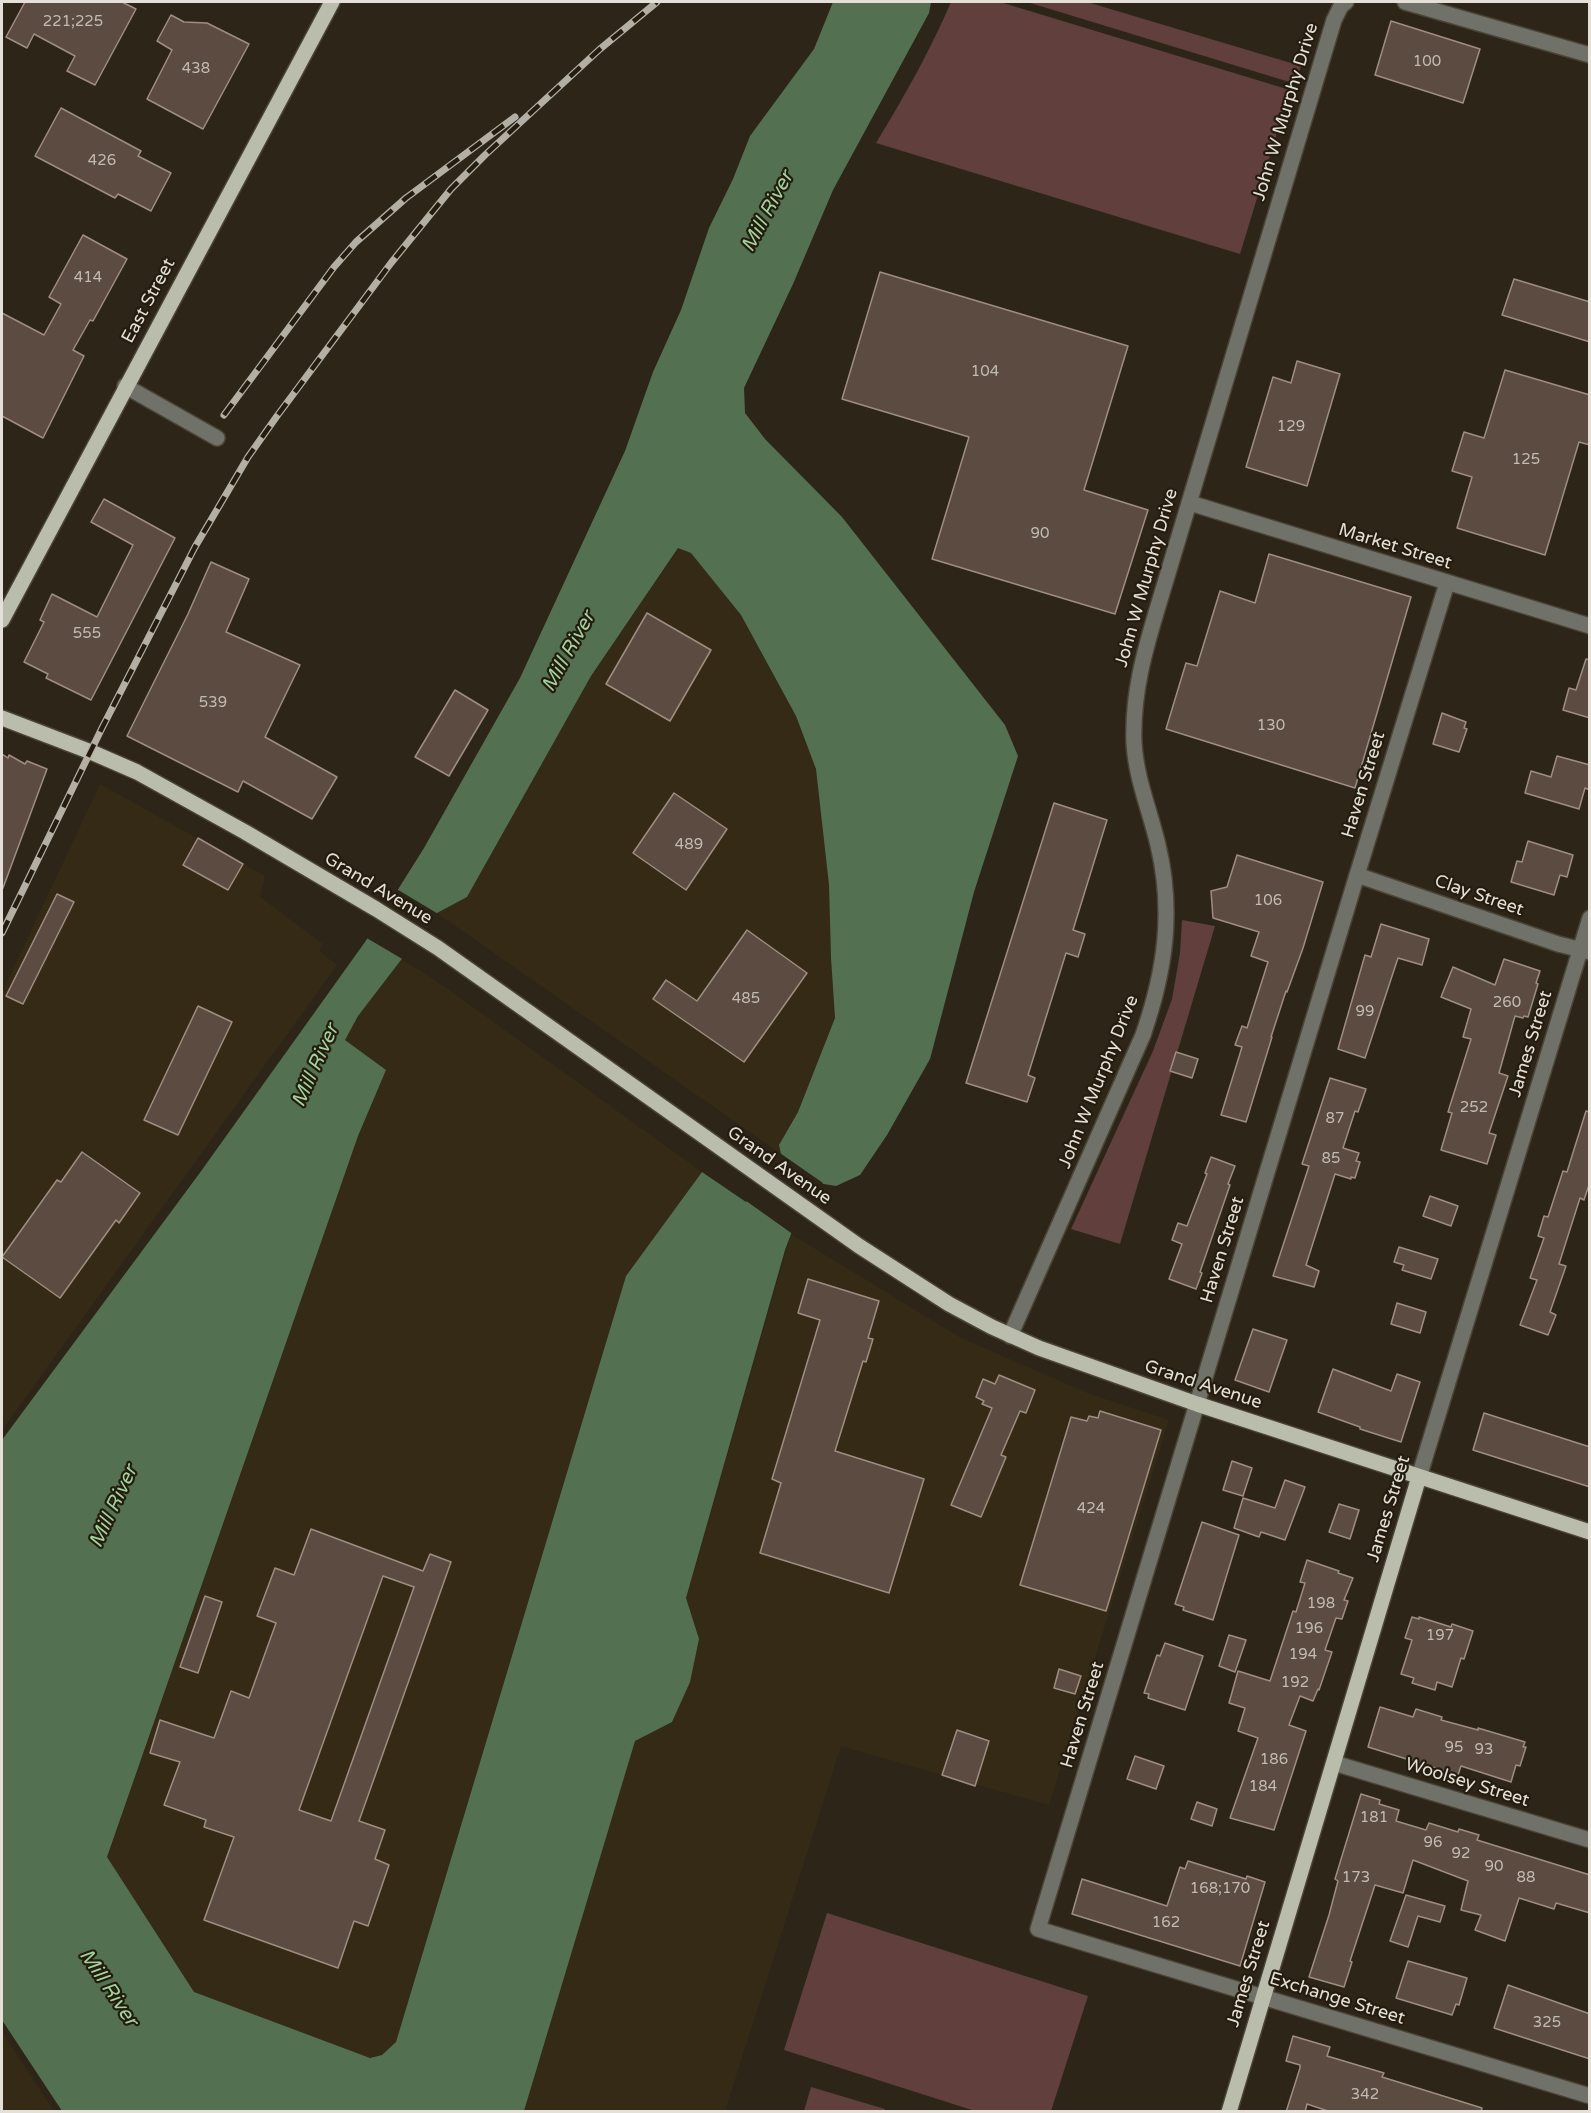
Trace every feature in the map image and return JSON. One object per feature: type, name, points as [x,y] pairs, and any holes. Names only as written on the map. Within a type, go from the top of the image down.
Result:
[{"type":"main road","name":"East Street","points":[[2,620],[332,2]]},
{"type":"main road","name":"Grand Avenue","points":[[2,718],[137,772],[246,832],[376,909],[426,940],[921,1287],[1010,1336],[1079,1364],[1197,1404],[1590,1532]]},
{"type":"main road","name":"James Street","points":[[1229,2112],[1419,1477]]},
{"type":"street","name":"John W Murphy Drive","points":[[1010,1336],[1143,1035],[1155,999],[1166,936],[1167,901],[1164,873],[1140,782],[1134,743],[1135,708],[1142,663],[1334,20],[1341,6],[1346,2]]},
{"type":"street","points":[[1405,2],[1590,55]]},
{"type":"street","points":[[125,386],[217,438]]},
{"type":"street","name":"Market Street","points":[[1190,503],[1590,626]]},
{"type":"street","name":"Haven Street","points":[[1038,1929],[1447,583]]},
{"type":"street","name":"Clay Street","points":[[1357,875],[1558,944],[1585,951]]},
{"type":"street","name":"James Street","points":[[1419,1477],[1585,951],[1590,918]]},
{"type":"street","name":"Woolsey Street","points":[[1334,1763],[1590,1840]]},
{"type":"street","name":"Exchange Street","points":[[1038,1929],[1590,2096]]},
{"type":"shaded area","points":[[951,2],[1000,2],[1290,90],[1240,254],[876,143],[916,74]]},
{"type":"shaded area","points":[[1027,2],[1087,2],[1301,66],[1296,84]]},
{"type":"shaded area","points":[[679,548],[691,553],[741,615],[796,716],[816,769],[829,885],[835,1018],[798,1112],[779,1145],[781,1154],[437,913],[467,897],[591,676]]},
{"type":"shaded area","points":[[100,784],[265,876],[260,897],[323,944],[319,951],[337,965],[2,1430],[2,993]]},
{"type":"shaded area","points":[[1182,920],[1215,926],[1120,1244],[1071,1229],[1153,1051],[1172,999],[1180,953]]},
{"type":"shaded area","points":[[401,959],[438,982],[702,1172],[626,1276],[396,2042],[382,2055],[369,2058],[194,1992],[107,1858],[358,1136],[386,1070],[345,1040],[358,1016]]},
{"type":"shaded area","points":[[791,1234],[961,1338],[1090,1394],[1169,1420],[1049,1805],[841,1746],[725,2111],[524,2112],[635,1741],[672,1722],[699,1639],[686,1599]]},
{"type":"shaded area","points":[[827,1913],[1088,1996],[1051,2111],[975,2111],[784,2050]]},
{"type":"shaded area","points":[[2,2032],[53,2110],[53,2111],[2,2111]]},
{"type":"shaded area","points":[[811,2087],[885,2109],[884,2111],[804,2111]]},
{"type":"water","name":"Mill River","points":[[833,2],[931,2],[929,13],[833,190],[793,284],[744,388],[745,413],[765,439],[842,517],[1005,725],[1018,756],[974,892],[930,1059],[887,1135],[860,1175],[836,1186],[818,1183],[791,1234],[686,1598],[699,1639],[690,1682],[672,1722],[635,1741],[524,2111],[62,2111],[2,2020],[2,1440],[199,1174],[365,942],[424,848],[520,678],[625,451],[653,372],[681,310],[709,228],[733,179],[750,136],[814,49]],"holes":[[[678,548],[691,553],[741,615],[796,716],[816,769],[829,885],[835,1018],[798,1112],[779,1145],[781,1154],[746,1202],[702,1172],[626,1276],[396,2042],[382,2055],[370,2058],[194,1992],[107,1857],[358,1136],[386,1070],[345,1040],[358,1016],[437,913],[467,897],[591,676]]]},
{"type":"pier","points":[[395,888],[440,915],[404,960],[365,937]]},
{"type":"pier","points":[[777,1151],[823,1183],[794,1235],[742,1198],[745,1198],[778,1153]]},
{"type":"building","points":[[25,2],[122,2],[136,9],[95,85],[67,71],[75,56],[34,34],[27,48],[6,37]]},
{"type":"building","points":[[171,15],[184,22],[207,23],[249,44],[203,129],[147,99],[172,50],[157,41]]},
{"type":"building","points":[[1391,21],[1480,49],[1463,103],[1375,75]]},
{"type":"building","points":[[61,108],[141,151],[138,156],[171,173],[151,211],[118,194],[115,198],[35,156]]},
{"type":"building","points":[[83,235],[127,259],[93,321],[90,320],[73,350],[84,356],[43,438],[2,416],[2,313],[44,335],[61,304],[49,297]]},
{"type":"building","points":[[880,272],[1128,346],[1084,490],[1148,510],[1115,614],[932,559],[969,437],[842,399]]},
{"type":"building","points":[[1514,279],[1590,302],[1590,342],[1502,315]]},
{"type":"building","points":[[1297,361],[1340,374],[1307,486],[1246,467],[1273,377],[1291,383]]},
{"type":"building","points":[[1505,370],[1590,395],[1590,445],[1579,442],[1545,555],[1457,528],[1472,477],[1452,471],[1464,432],[1484,438]]},
{"type":"building","points":[[104,499],[175,538],[91,700],[46,678],[48,674],[24,662],[44,622],[40,620],[52,594],[97,617],[133,545],[91,522]]},
{"type":"building","points":[[1269,554],[1411,597],[1355,788],[1166,729],[1186,663],[1197,666],[1220,591],[1255,603]]},
{"type":"building","points":[[211,562],[249,579],[226,632],[300,665],[265,737],[337,777],[312,819],[243,781],[238,792],[127,736],[188,614]]},
{"type":"building","points":[[647,613],[711,650],[670,721],[606,684]]},
{"type":"building","points":[[1586,659],[1590,660],[1590,718],[1563,710],[1569,688],[1576,690]]},
{"type":"building","points":[[455,690],[488,710],[449,776],[415,757]]},
{"type":"building","points":[[1442,713],[1466,722],[1464,728],[1467,729],[1459,752],[1433,744]]},
{"type":"building","points":[[2,754],[8,758],[9,755],[25,764],[27,761],[47,769],[3,888],[2,887]]},
{"type":"building","points":[[1557,756],[1590,765],[1590,790],[1585,788],[1579,809],[1525,793],[1531,771],[1551,777]]},
{"type":"building","points":[[674,793],[727,829],[686,890],[633,853]]},
{"type":"building","points":[[1054,803],[1107,820],[1073,930],[1085,934],[1078,957],[1066,953],[1028,1075],[1035,1078],[1027,1102],[966,1083]]},
{"type":"building","points":[[198,838],[243,864],[228,890],[183,865]]},
{"type":"building","points":[[1528,841],[1573,855],[1567,877],[1560,875],[1554,895],[1511,882],[1517,861],[1522,862]]},
{"type":"building","points":[[1237,855],[1323,882],[1303,948],[1271,1037],[1246,1122],[1221,1115],[1242,1047],[1235,1045],[1242,1026],[1247,1028],[1268,962],[1251,956],[1259,932],[1213,918],[1211,891],[1227,887]]},
{"type":"building","points":[[57,894],[74,902],[23,1004],[6,996]]},
{"type":"building","points":[[1381,924],[1429,939],[1422,965],[1398,958],[1365,1058],[1338,1049],[1365,955],[1371,957]]},
{"type":"building","points":[[747,930],[807,973],[744,1062],[653,999],[666,980],[697,1001]]},
{"type":"building","points":[[1504,959],[1540,971],[1528,1017],[1515,1016],[1499,1073],[1508,1076],[1489,1133],[1496,1135],[1487,1164],[1441,1150],[1452,1113],[1448,1112],[1471,1039],[1463,1037],[1471,1009],[1441,997],[1453,967],[1495,985]]},
{"type":"building","points":[[198,1006],[232,1022],[178,1135],[144,1120]]},
{"type":"building","points":[[1176,1052],[1198,1059],[1192,1078],[1170,1071]]},
{"type":"building","points":[[1330,1078],[1366,1089],[1358,1112],[1355,1111],[1343,1148],[1359,1153],[1356,1161],[1360,1162],[1355,1178],[1335,1174],[1306,1265],[1319,1271],[1314,1287],[1273,1276],[1309,1166],[1302,1164]]},
{"type":"building","points":[[1586,1111],[1590,1112],[1590,1182],[1584,1200],[1580,1198],[1559,1264],[1566,1266],[1550,1312],[1556,1315],[1548,1335],[1520,1325],[1537,1280],[1530,1278],[1544,1238],[1538,1236],[1544,1216],[1548,1217],[1563,1171],[1567,1172]]},
{"type":"building","points":[[82,1152],[140,1193],[119,1223],[116,1220],[60,1298],[2,1257],[57,1180],[61,1182]]},
{"type":"building","points":[[1211,1157],[1235,1166],[1196,1289],[1169,1279],[1182,1244],[1172,1240],[1178,1223],[1187,1226],[1207,1174],[1205,1173]]},
{"type":"building","points":[[1430,1196],[1458,1206],[1451,1226],[1423,1216]]},
{"type":"building","points":[[1399,1247],[1438,1259],[1431,1279],[1402,1270],[1404,1265],[1394,1262]]},
{"type":"building","points":[[808,1279],[879,1301],[868,1338],[873,1339],[866,1362],[863,1361],[835,1451],[924,1479],[889,1593],[760,1553],[781,1483],[772,1479],[820,1320],[798,1313]]},
{"type":"building","points":[[1397,1303],[1426,1312],[1420,1333],[1391,1324]]},
{"type":"building","points":[[1253,1329],[1287,1340],[1269,1392],[1235,1380]]},
{"type":"building","points":[[1333,1369],[1391,1391],[1397,1374],[1420,1382],[1401,1442],[1318,1412]]},
{"type":"building","points":[[999,1375],[1035,1390],[1026,1413],[1020,1411],[1001,1455],[1006,1457],[981,1517],[951,1505],[992,1408],[982,1404],[984,1401],[976,1397],[983,1379],[995,1384]]},
{"type":"building","points":[[1100,1411],[1161,1430],[1106,1611],[1020,1585],[1071,1417],[1087,1421],[1089,1416],[1098,1418]]},
{"type":"building","points":[[1484,1413],[1590,1447],[1590,1487],[1473,1450]]},
{"type":"building","points":[[1232,1461],[1252,1468],[1243,1496],[1223,1490]]},
{"type":"building","points":[[1285,1480],[1305,1487],[1285,1540],[1261,1532],[1259,1537],[1234,1528],[1243,1498],[1275,1508]]},
{"type":"building","points":[[1339,1504],[1359,1510],[1350,1539],[1329,1532]]},
{"type":"building","points":[[1202,1522],[1239,1535],[1213,1620],[1183,1610],[1184,1607],[1175,1604]]},
{"type":"building","points":[[311,1529],[423,1571],[430,1554],[451,1562],[359,1821],[385,1830],[375,1859],[389,1865],[368,1926],[354,1921],[338,1968],[204,1920],[234,1837],[204,1827],[206,1820],[164,1805],[180,1762],[150,1753],[160,1720],[214,1738],[231,1691],[249,1698],[276,1623],[257,1616],[275,1568],[294,1575]],"holes":[[[383,1576],[414,1587],[331,1821],[299,1810]]]},
{"type":"building","points":[[1307,1560],[1353,1578],[1344,1600],[1348,1601],[1342,1619],[1336,1618],[1325,1650],[1332,1652],[1319,1690],[1313,1701],[1300,1696],[1289,1725],[1306,1731],[1274,1830],[1230,1818],[1258,1738],[1238,1731],[1245,1708],[1229,1703],[1238,1671],[1270,1681],[1293,1611],[1296,1612],[1305,1583],[1300,1582]]},
{"type":"building","points":[[205,1596],[222,1602],[198,1673],[180,1667]]},
{"type":"building","points":[[1412,1617],[1451,1627],[1452,1624],[1473,1631],[1452,1687],[1437,1682],[1435,1690],[1412,1683],[1414,1678],[1401,1674],[1412,1640],[1405,1638]]},
{"type":"building","points":[[1229,1635],[1246,1640],[1235,1672],[1219,1666]]},
{"type":"building","points":[[1165,1643],[1203,1656],[1185,1710],[1148,1698],[1149,1694],[1144,1693],[1157,1655],[1160,1656]]},
{"type":"building","points":[[1059,1669],[1081,1676],[1075,1694],[1054,1688]]},
{"type":"building","points":[[1380,1707],[1413,1717],[1416,1709],[1442,1717],[1441,1720],[1525,1742],[1523,1747],[1526,1747],[1520,1766],[1516,1765],[1511,1782],[1461,1766],[1458,1775],[1368,1747]]},
{"type":"building","points":[[957,1730],[989,1741],[975,1786],[942,1775]]},
{"type":"building","points":[[1135,1756],[1164,1766],[1156,1789],[1127,1779]]},
{"type":"building","points":[[1361,1794],[1380,1800],[1379,1804],[1399,1810],[1396,1821],[1426,1830],[1429,1823],[1458,1832],[1459,1829],[1479,1835],[1477,1840],[1590,1875],[1590,1913],[1556,1903],[1554,1909],[1519,1898],[1505,1941],[1475,1930],[1481,1915],[1461,1910],[1468,1881],[1413,1860],[1403,1893],[1375,1885],[1350,1961],[1352,1962],[1344,1987],[1309,1977],[1329,1915],[1338,1881],[1335,1879]]},
{"type":"building","points":[[1197,1802],[1217,1809],[1212,1826],[1191,1819]]},
{"type":"building","points":[[1188,1861],[1246,1879],[1247,1876],[1265,1882],[1240,1966],[1072,1914],[1082,1879],[1167,1906],[1180,1867],[1185,1869]]},
{"type":"building","points":[[1406,1895],[1445,1906],[1440,1922],[1418,1916],[1408,1947],[1390,1941]]},
{"type":"building","points":[[1408,1961],[1467,1978],[1459,2005],[1456,2004],[1452,2015],[1396,1998]]},
{"type":"building","points":[[1508,1985],[1590,2014],[1590,2059],[1494,2028]]},
{"type":"building","points":[[1293,2036],[1330,2047],[1327,2056],[1384,2073],[1382,2077],[1482,2108],[1481,2112],[1331,2112],[1307,2104],[1305,2112],[1286,2112],[1300,2068],[1300,2065],[1286,2061]]},
{"type":"railway","points":[[2,933],[102,728],[195,547],[248,457],[391,263],[451,189],[600,49],[657,2]]},
{"type":"railway","points":[[224,415],[334,267],[356,242],[406,198],[515,117]]}]
